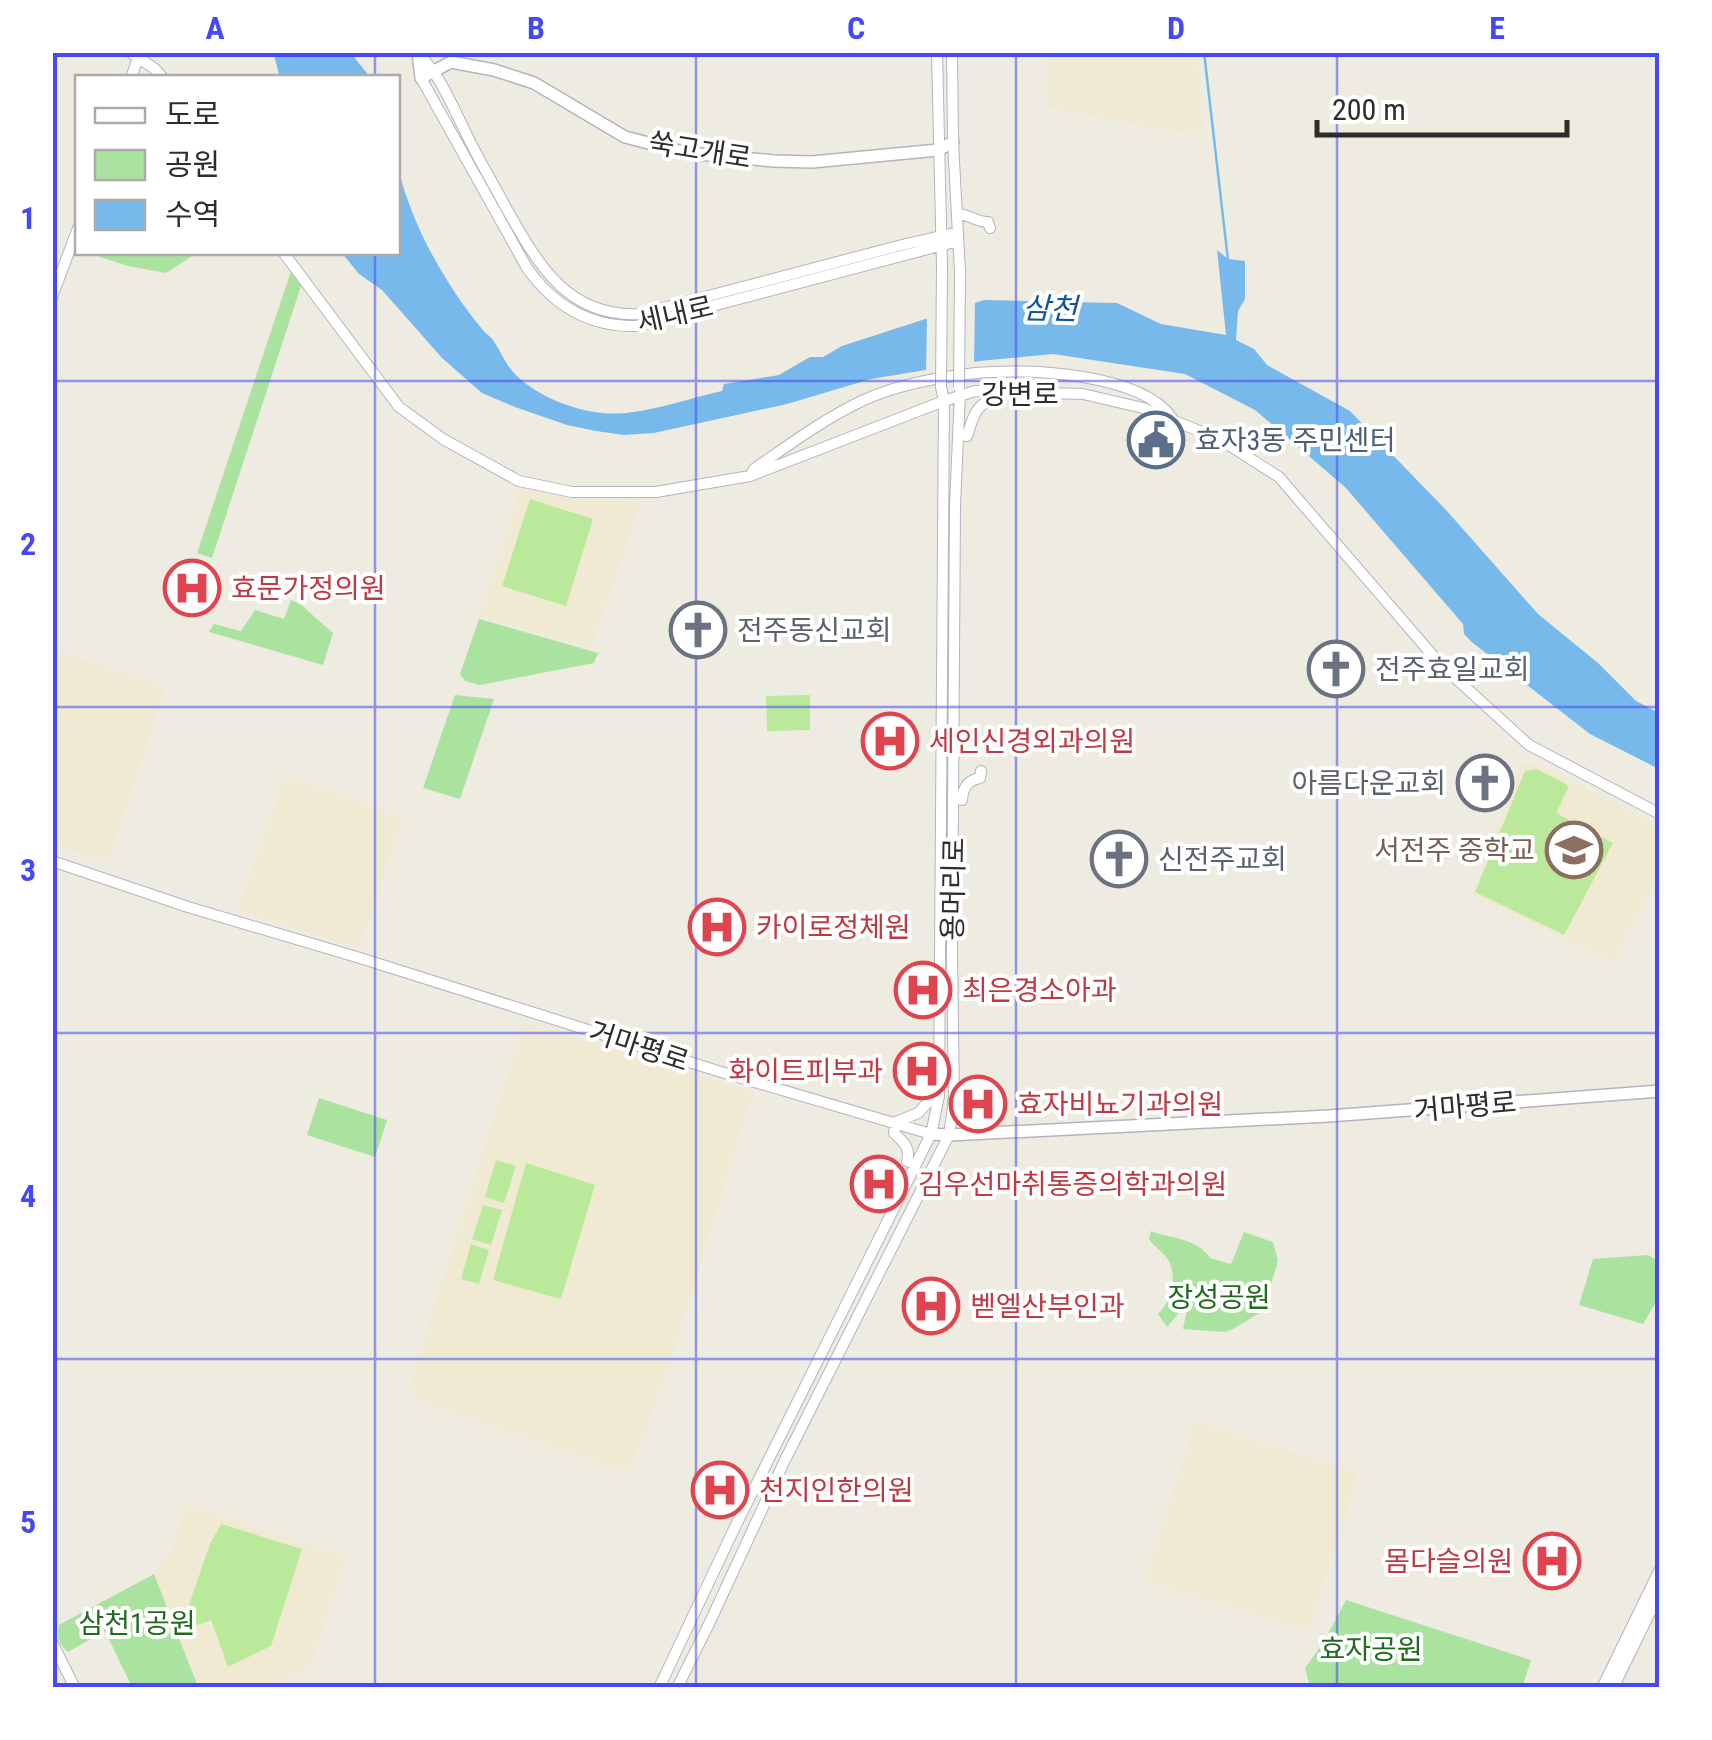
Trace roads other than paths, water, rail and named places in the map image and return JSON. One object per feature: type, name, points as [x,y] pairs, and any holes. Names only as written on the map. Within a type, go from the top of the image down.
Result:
[{"type":"main road","name":"세내로","points":[[418,52],[422,78]]},
{"type":"main road","name":"쑥고개로","points":[[435,70],[450,62],[507,74],[534,83],[625,137],[687,153],[812,162],[938,150]]},
{"type":"main road","points":[[422,78],[435,70]]},
{"type":"main road","points":[[938,150],[953,142]]},
{"type":"main road","name":"거마평로","points":[[931,1134],[1329,1116],[1660,1091]]},
{"type":"main road","points":[[954,1101],[969,1120],[986,1124],[986,1134]]},
{"type":"street","name":"세내로","points":[[418,52],[435,70],[472,147],[531,252],[562,290],[602,311],[620,316],[640,314],[943,240]]},
{"type":"street","points":[[937,52],[942,314],[953,389]]},
{"type":"street","points":[[952,52],[960,272],[953,389]]},
{"type":"street","points":[[137,54],[160,75]]},
{"type":"street","name":"세내로","points":[[422,78],[538,284],[571,312],[599,323],[648,324],[958,236]]},
{"type":"street","points":[[958,214],[988,222],[990,228]]},
{"type":"street","points":[[52,297],[75,236]]},
{"type":"street","name":"강변로","points":[[285,255],[399,407],[443,440],[519,481],[572,492],[656,492],[750,476],[944,401],[953,389],[1083,394],[1172,419],[1221,440],[1279,478],[1441,665],[1529,745],[1660,814]]},
{"type":"street","points":[[750,476],[754,469],[797,439],[864,400],[917,382],[976,373],[1082,377],[1122,385],[1151,398],[1172,419]]},
{"type":"street","name":"용머리로","points":[[659,1688],[931,1134],[939,1096],[944,401],[953,389]]},
{"type":"street","name":"용머리로","points":[[677,1688],[777,1477],[949,1135],[954,1101],[952,954],[959,435],[953,389]]},
{"type":"street","points":[[959,435],[967,436],[977,410],[991,400],[992,392]]},
{"type":"street","points":[[954,798],[962,800],[963,790],[980,778],[981,771]]},
{"type":"street","name":"거마평로","points":[[52,861],[188,907],[931,1134]]},
{"type":"street","points":[[916,1165],[907,1161],[909,1154],[904,1142],[894,1133],[896,1122],[918,1113],[939,1096]]},
{"type":"street","points":[[1602,1688],[1660,1569]]},
{"type":"street","points":[[1613,1688],[1660,1592]]},
{"type":"street","points":[[52,1642],[74,1688]]},
{"type":"water","points":[[271,53],[351,53],[368,75],[278,75]]},
{"type":"water","name":"삼천","points":[[400,174],[411,210],[431,252],[455,293],[514,372],[536,391],[557,401],[616,414],[722,391],[724,384],[779,375],[810,357],[823,357],[842,346],[984,300],[1117,303],[1161,324],[1226,335],[1217,250],[1228,259],[1245,261],[1245,299],[1238,311],[1236,340],[1254,349],[1267,365],[1350,411],[1447,511],[1538,614],[1598,663],[1636,701],[1659,713],[1659,769],[1590,734],[1473,643],[1464,634],[1463,624],[1345,487],[1255,410],[1185,374],[1053,354],[980,361],[871,379],[787,404],[654,433],[624,435],[567,425],[482,393],[442,358],[382,290],[359,274],[344,255],[400,255]]},
{"type":"waterway","points":[[1204,52],[1228,260]]},
{"type":"place","name":"효자3동 주민센터","points":[[1156,440]]},
{"type":"place","name":"효문가정의원","points":[[192,588]]},
{"type":"place","name":"전주동신교회","points":[[698,630]]},
{"type":"place","name":"전주효일교회","points":[[1336,669]]},
{"type":"place","name":"세인신경외과의원","points":[[890,741]]},
{"type":"place","name":"아름다운교회","points":[[1485,783]]},
{"type":"place","name":"서전주 중학교","points":[[1574,850]]},
{"type":"place","name":"신전주교회","points":[[1119,859]]},
{"type":"place","name":"카이로정체원","points":[[717,927]]},
{"type":"place","name":"최은경소아과","points":[[923,990]]},
{"type":"place","name":"화이트피부과","points":[[922,1071]]},
{"type":"place","name":"효자비뇨기과의원","points":[[978,1104]]},
{"type":"place","name":"김우선마취통증의학과의원","points":[[879,1184]]},
{"type":"place","name":"벧엘산부인과","points":[[931,1306]]},
{"type":"place","name":"천지인한의원","points":[[720,1490]]},
{"type":"place","name":"몸다슬의원","points":[[1552,1561]]},
{"type":"park label","name":"장성공원","points":[[1219,1297]]},
{"type":"park label","name":"삼천1공원","points":[[137,1623]]},
{"type":"park label","name":"효자공원","points":[[1371,1649]]}]
